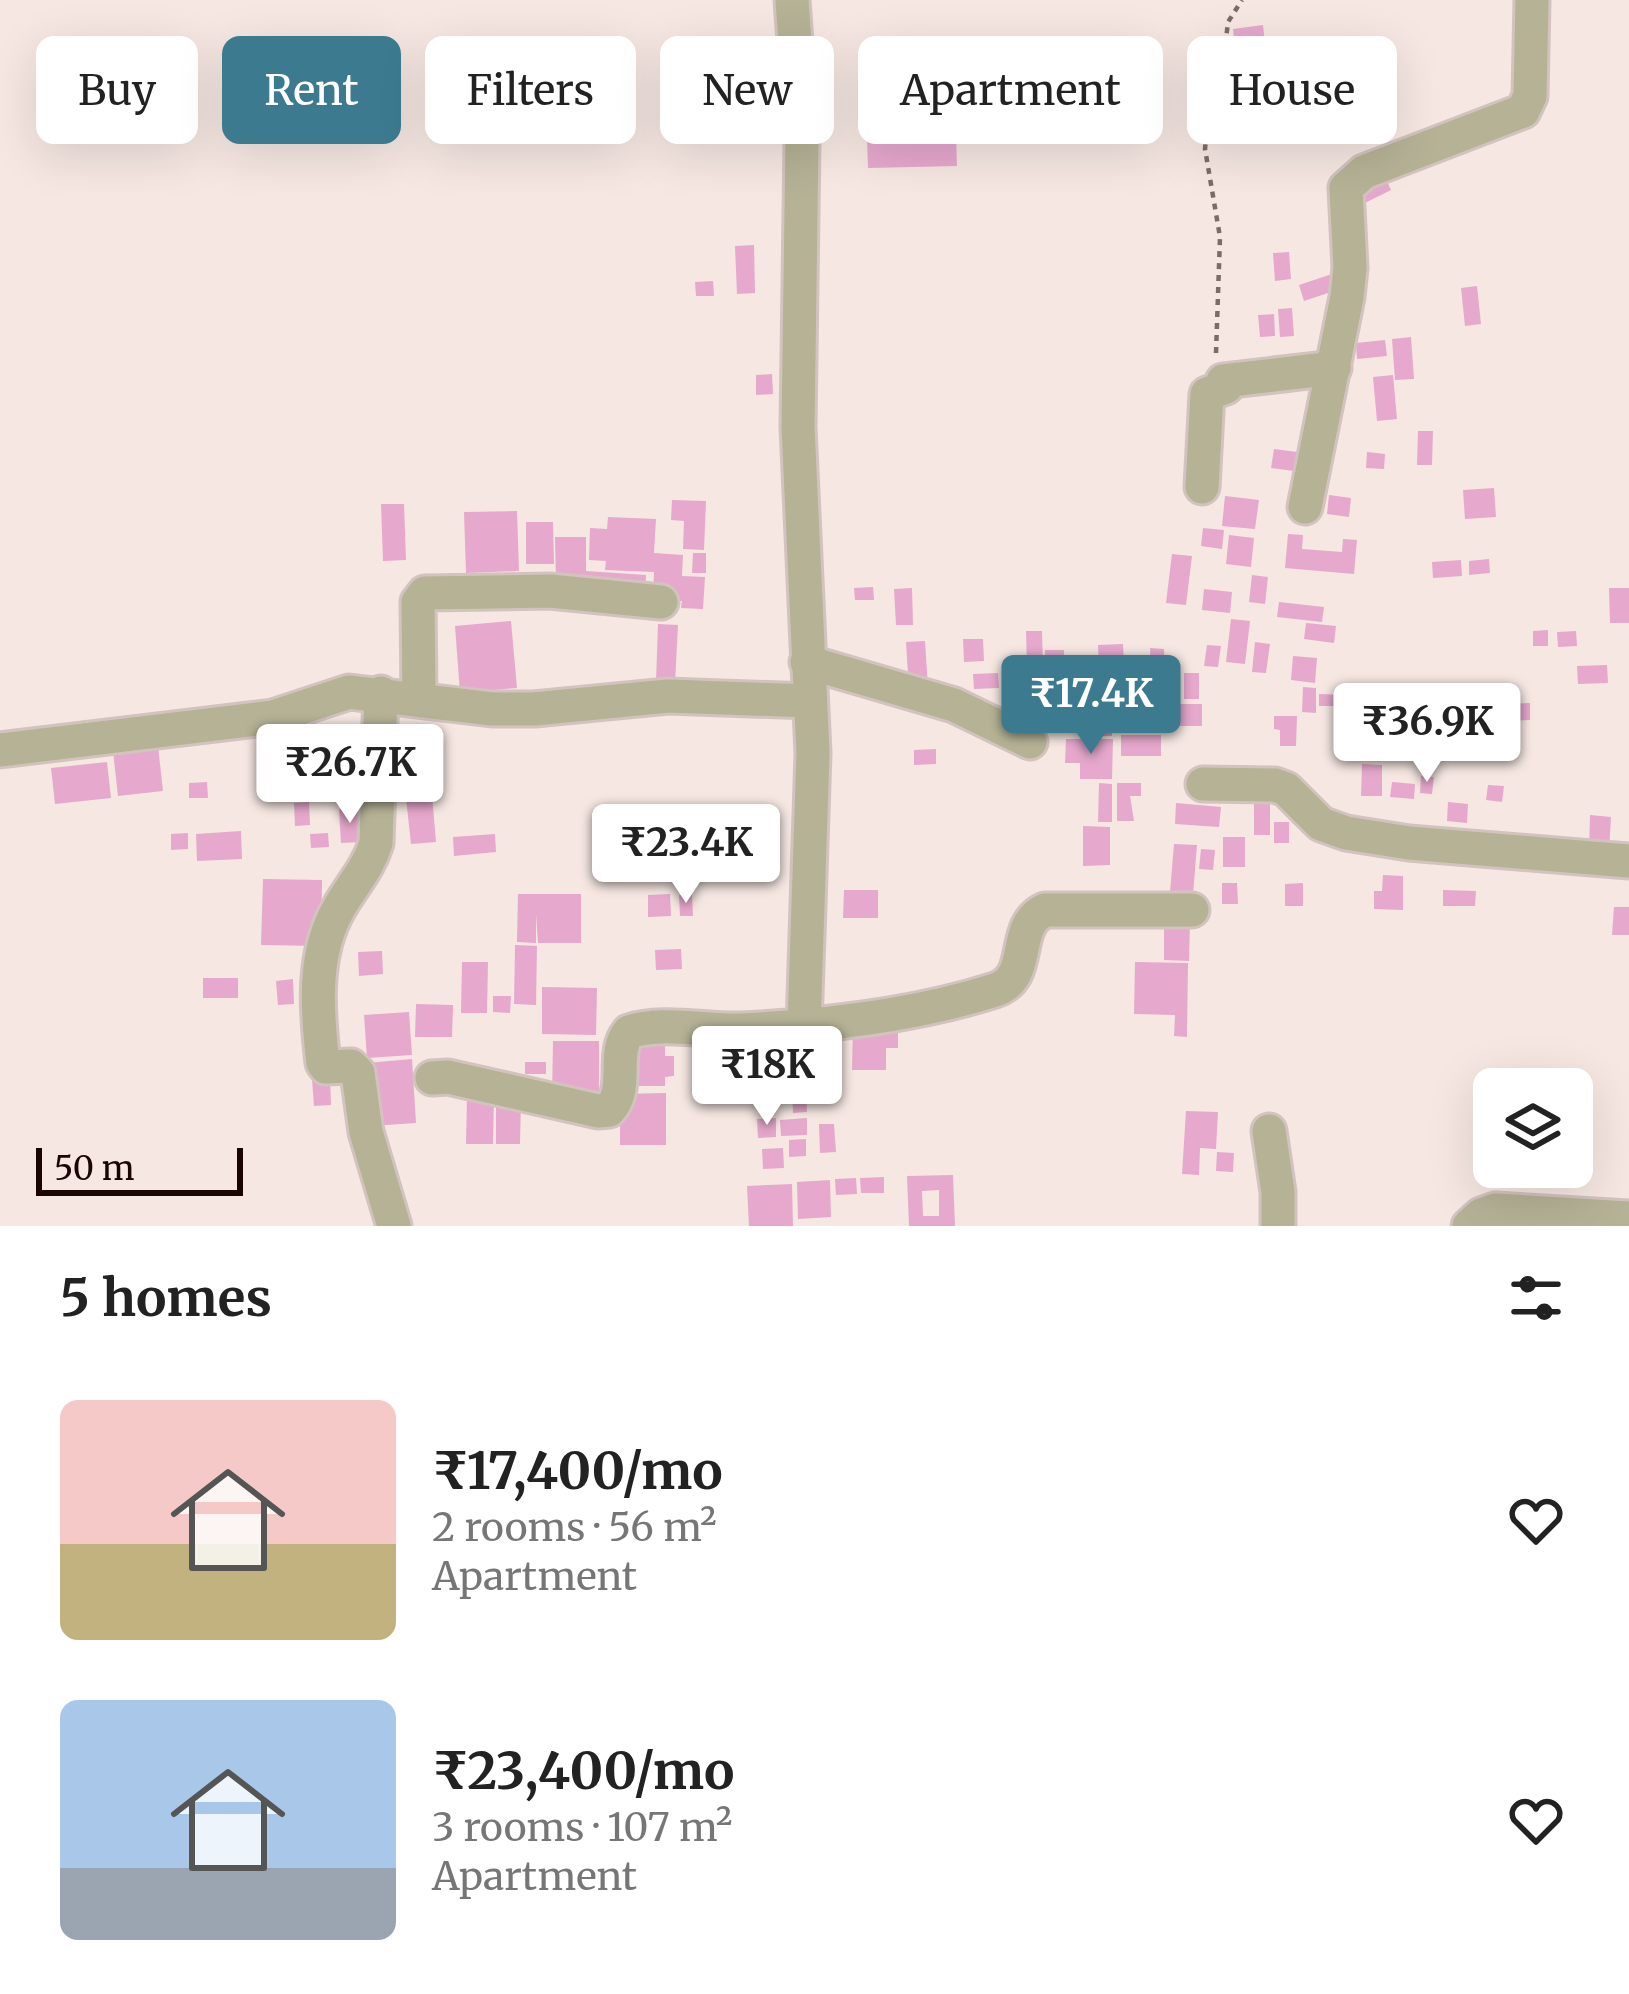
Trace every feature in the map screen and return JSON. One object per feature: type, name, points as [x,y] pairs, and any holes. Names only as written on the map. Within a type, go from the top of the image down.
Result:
[{"type":"street","points":[[792,0],[802,141],[798,427],[813,753],[804,1027]]},
{"type":"street","points":[[1304,508],[1350,268],[1346,188],[1351,180],[1384,164],[1523,111],[1530,96],[1532,0]]},
{"type":"street","points":[[1202,487],[1208,394],[1226,387],[1223,381],[1334,368]]},
{"type":"street","points":[[419,699],[418,602],[424,593],[550,591],[661,602]]},
{"type":"street","points":[[807,662],[953,705],[1030,742]]},
{"type":"street","points":[[0,750],[273,717],[349,692],[533,710],[668,696],[809,701]]},
{"type":"street","points":[[381,694],[376,843],[371,861],[330,924],[319,982],[323,1064],[351,1066],[358,1072],[366,1132],[394,1226]]},
{"type":"street","points":[[1202,784],[1275,784],[1321,824],[1346,833],[1408,843],[1629,860]]},
{"type":"street","points":[[432,1078],[448,1077],[598,1112],[616,1104],[622,1040],[629,1032],[804,1027],[934,1006],[1000,989],[1017,973],[1027,926],[1045,910],[1192,910]]},
{"type":"street","points":[[1269,1131],[1278,1226]]},
{"type":"street","points":[[1469,1226],[1480,1215],[1495,1210],[1629,1218]]},
{"type":"path","points":[[1226,387],[1214,338],[1220,237],[1205,149],[1207,125],[1220,91],[1228,22],[1242,0]]},
{"type":"building","points":[[1263,25],[1264,36],[1234,36],[1233,29]]},
{"type":"building","points":[[867,144],[956,144],[957,166],[868,168]]},
{"type":"building","points":[[1385,177],[1391,190],[1361,205],[1355,192]]},
{"type":"building","points":[[754,245],[755,293],[737,294],[735,246]]},
{"type":"building","points":[[1289,252],[1291,279],[1275,281],[1273,253]]},
{"type":"building","points":[[1332,274],[1337,290],[1304,301],[1299,285]]},
{"type":"building","points":[[713,281],[714,296],[696,296],[695,282]]},
{"type":"building","points":[[1477,286],[1481,324],[1465,326],[1461,288]]},
{"type":"building","points":[[1292,308],[1294,336],[1280,337],[1278,309]]},
{"type":"building","points":[[1274,314],[1275,336],[1260,337],[1258,315]]},
{"type":"building","points":[[1411,337],[1414,379],[1395,380],[1392,339]]},
{"type":"building","points":[[1385,340],[1387,356],[1357,359],[1356,343]]},
{"type":"building","points":[[772,374],[773,394],[756,395],[756,375]]},
{"type":"building","points":[[1393,375],[1397,419],[1377,421],[1373,377]]},
{"type":"building","points":[[1418,431],[1433,431],[1432,465],[1417,465]]},
{"type":"building","points":[[1274,449],[1297,452],[1294,471],[1271,468]]},
{"type":"building","points":[[1367,452],[1385,454],[1384,469],[1366,468]]},
{"type":"building","points":[[1494,488],[1496,517],[1465,519],[1463,490]]},
{"type":"building","points":[[1329,495],[1351,498],[1349,517],[1327,514]]},
{"type":"building","points":[[1225,496],[1259,500],[1255,529],[1222,526]]},
{"type":"building","points":[[672,500],[706,501],[704,550],[683,549],[684,521],[671,520]]},
{"type":"building","points":[[381,504],[404,504],[406,560],[383,561]]},
{"type":"building","points":[[517,511],[519,571],[466,573],[464,512]]},
{"type":"building","points":[[608,517],[656,519],[654,553],[683,555],[682,576],[705,577],[703,609],[681,608],[682,601],[653,600],[654,572],[605,570],[606,561],[589,560],[590,528],[607,529]]},
{"type":"building","points":[[526,522],[553,522],[554,564],[526,564]]},
{"type":"building","points":[[1203,528],[1224,530],[1222,549],[1201,546]]},
{"type":"building","points":[[1288,534],[1303,535],[1302,549],[1342,552],[1343,539],[1357,540],[1354,574],[1285,568]]},
{"type":"building","points":[[1229,535],[1254,538],[1251,567],[1226,564]]},
{"type":"building","points":[[555,537],[586,537],[586,571],[646,575],[645,596],[556,581]]},
{"type":"building","points":[[693,553],[706,553],[706,573],[692,573]]},
{"type":"building","points":[[1172,554],[1192,556],[1186,605],[1166,603]]},
{"type":"building","points":[[1489,559],[1490,573],[1469,575],[1469,561]]},
{"type":"building","points":[[1461,560],[1462,576],[1433,578],[1432,562]]},
{"type":"building","points":[[1252,575],[1268,577],[1265,604],[1249,602]]},
{"type":"building","points":[[873,587],[874,600],[855,600],[854,588]]},
{"type":"building","points":[[912,588],[913,625],[896,625],[894,589]]},
{"type":"building","points":[[1609,588],[1629,588],[1629,623],[1610,623]]},
{"type":"building","points":[[1204,589],[1232,592],[1230,613],[1202,610]]},
{"type":"building","points":[[1279,602],[1324,607],[1322,622],[1277,617]]},
{"type":"building","points":[[1231,619],[1250,621],[1245,664],[1226,662]]},
{"type":"building","points":[[511,621],[517,688],[460,693],[455,626]]},
{"type":"building","points":[[1306,623],[1336,626],[1334,643],[1304,639]]},
{"type":"building","points":[[658,624],[678,625],[675,683],[656,682]]},
{"type":"building","points":[[1548,630],[1548,646],[1533,646],[1533,631]]},
{"type":"building","points":[[1026,631],[1042,631],[1043,666],[1027,666]]},
{"type":"building","points":[[1576,631],[1577,646],[1558,647],[1557,632]]},
{"type":"building","points":[[963,639],[983,639],[984,661],[964,662]]},
{"type":"building","points":[[925,641],[928,688],[909,689],[906,642]]},
{"type":"building","points":[[1255,642],[1270,644],[1266,673],[1252,672]]},
{"type":"building","points":[[1123,644],[1124,664],[1108,666],[1123,666],[1125,704],[1142,704],[1141,730],[1120,730],[1120,702],[1101,703],[1098,645]]},
{"type":"building","points":[[1207,645],[1221,646],[1218,667],[1204,666]]},
{"type":"building","points":[[1150,648],[1164,649],[1167,730],[1146,730],[1146,697],[1130,696],[1131,671],[1151,670]]},
{"type":"building","points":[[1045,650],[1064,650],[1064,664],[1045,664]]},
{"type":"building","points":[[1293,656],[1317,658],[1315,683],[1291,680]]},
{"type":"building","points":[[1607,665],[1608,683],[1578,684],[1577,666]]},
{"type":"building","points":[[1070,669],[1097,669],[1098,705],[1071,706]]},
{"type":"building","points":[[998,673],[999,688],[974,689],[973,674]]},
{"type":"building","points":[[1184,673],[1199,673],[1199,699],[1184,699]]},
{"type":"building","points":[[1303,687],[1316,688],[1316,713],[1302,712]]},
{"type":"building","points":[[1319,694],[1348,695],[1348,706],[1319,706]]},
{"type":"building","points":[[1413,695],[1413,720],[1400,720],[1400,696]]},
{"type":"building","points":[[1375,696],[1391,696],[1390,719],[1374,719]]},
{"type":"building","points":[[1530,703],[1530,720],[1501,721],[1500,704]]},
{"type":"building","points":[[1174,704],[1202,704],[1202,726],[1174,726]]},
{"type":"building","points":[[1024,710],[1046,710],[1046,723],[1025,723]]},
{"type":"building","points":[[1081,711],[1112,711],[1112,736],[1081,736]]},
{"type":"building","points":[[1274,716],[1297,716],[1296,746],[1280,746]]},
{"type":"building","points":[[1374,722],[1413,723],[1413,736],[1374,735]]},
{"type":"building","points":[[288,725],[291,781],[263,783],[260,727]]},
{"type":"building","points":[[1121,735],[1161,735],[1161,756],[1121,756]]},
{"type":"building","points":[[1066,739],[1113,739],[1112,779],[1080,779],[1080,763],[1065,763]]},
{"type":"building","points":[[158,746],[163,791],[118,796],[113,751]]},
{"type":"building","points":[[936,749],[936,764],[914,765],[914,750]]},
{"type":"building","points":[[107,762],[111,798],[55,804],[51,768]]},
{"type":"building","points":[[1362,764],[1382,765],[1382,796],[1361,796]]},
{"type":"building","points":[[430,775],[432,793],[390,797],[389,779]]},
{"type":"building","points":[[1421,776],[1434,777],[1432,794],[1420,793]]},
{"type":"building","points":[[324,778],[325,797],[295,799],[295,780]]},
{"type":"building","points":[[355,781],[356,803],[340,804],[339,782]]},
{"type":"building","points":[[207,782],[208,798],[189,798],[189,783]]},
{"type":"building","points":[[1392,782],[1415,784],[1414,799],[1390,797]]},
{"type":"building","points":[[1099,783],[1112,784],[1112,822],[1098,822]]},
{"type":"building","points":[[1117,783],[1141,783],[1141,796],[1130,796],[1134,821],[1117,821]]},
{"type":"building","points":[[1488,785],[1504,786],[1502,802],[1486,800]]},
{"type":"building","points":[[432,795],[436,842],[411,844],[406,798]]},
{"type":"building","points":[[1254,801],[1270,801],[1270,835],[1254,835]]},
{"type":"building","points":[[309,802],[310,825],[295,826],[294,803]]},
{"type":"building","points":[[1448,802],[1468,804],[1467,823],[1447,821]]},
{"type":"building","points":[[1176,803],[1221,807],[1219,827],[1175,824]]},
{"type":"building","points":[[358,808],[360,842],[341,843],[339,809]]},
{"type":"building","points":[[1590,815],[1611,817],[1609,852],[1589,851]]},
{"type":"building","points":[[1274,822],[1289,822],[1289,843],[1274,843]]},
{"type":"building","points":[[1083,826],[1110,827],[1110,865],[1083,866]]},
{"type":"building","points":[[241,831],[242,859],[197,861],[196,834]]},
{"type":"building","points":[[188,833],[188,849],[171,850],[171,834]]},
{"type":"building","points":[[328,833],[329,847],[311,848],[310,834]]},
{"type":"building","points":[[495,834],[496,852],[454,856],[453,837]]},
{"type":"building","points":[[1223,837],[1245,837],[1245,867],[1223,867]]},
{"type":"building","points":[[1174,844],[1197,845],[1193,894],[1170,892]]},
{"type":"building","points":[[1201,849],[1215,850],[1213,870],[1199,869]]},
{"type":"building","points":[[1383,875],[1403,876],[1403,910],[1374,909],[1374,891],[1382,891]]},
{"type":"building","points":[[263,879],[322,880],[321,946],[261,945]]},
{"type":"building","points":[[1222,883],[1237,883],[1238,904],[1222,904]]},
{"type":"building","points":[[1303,883],[1303,906],[1285,906],[1285,884]]},
{"type":"building","points":[[844,890],[878,890],[878,918],[843,918]]},
{"type":"building","points":[[1443,890],[1476,891],[1475,906],[1443,906]]},
{"type":"building","points":[[518,894],[581,894],[581,943],[538,943],[536,914],[536,943],[517,942]]},
{"type":"building","points":[[670,894],[671,916],[648,917],[648,895]]},
{"type":"building","points":[[679,895],[692,895],[693,916],[680,916]]},
{"type":"building","points":[[1614,907],[1629,907],[1629,935],[1612,935]]},
{"type":"building","points":[[1164,921],[1190,921],[1189,961],[1164,960]]},
{"type":"building","points":[[515,945],[537,946],[536,1005],[514,1004]]},
{"type":"building","points":[[681,949],[682,969],[656,970],[655,950]]},
{"type":"building","points":[[382,951],[383,974],[359,976],[358,952]]},
{"type":"building","points":[[462,962],[488,962],[487,1013],[461,1013]]},
{"type":"building","points":[[1135,962],[1188,963],[1187,1037],[1174,1036],[1175,1015],[1134,1014]]},
{"type":"building","points":[[203,978],[238,978],[238,998],[203,998]]},
{"type":"building","points":[[293,979],[294,1004],[278,1005],[276,981]]},
{"type":"building","points":[[542,987],[597,988],[596,1035],[542,1034]]},
{"type":"building","points":[[493,996],[511,996],[510,1013],[493,1012]]},
{"type":"building","points":[[416,1004],[453,1005],[452,1037],[415,1037]]},
{"type":"building","points":[[409,1012],[412,1055],[367,1058],[364,1015]]},
{"type":"building","points":[[898,1023],[898,1048],[886,1048],[886,1070],[852,1070],[853,1024]]},
{"type":"building","points":[[799,1039],[814,1040],[811,1081],[796,1080]]},
{"type":"building","points":[[553,1041],[599,1041],[599,1098],[552,1097]]},
{"type":"building","points":[[635,1041],[665,1041],[665,1056],[674,1056],[674,1076],[665,1077],[665,1086],[635,1086]]},
{"type":"building","points":[[774,1051],[788,1051],[788,1068],[774,1068]]},
{"type":"building","points":[[412,1059],[416,1123],[371,1126],[367,1063]]},
{"type":"building","points":[[525,1062],[546,1062],[546,1074],[525,1074]]},
{"type":"building","points":[[330,1078],[331,1105],[314,1106],[312,1079]]},
{"type":"building","points":[[792,1087],[806,1087],[807,1112],[793,1113]]},
{"type":"building","points":[[666,1093],[666,1145],[620,1145],[620,1094]]},
{"type":"building","points":[[467,1096],[494,1097],[493,1144],[466,1144]]},
{"type":"building","points":[[496,1099],[521,1099],[520,1144],[496,1144]]},
{"type":"building","points":[[1186,1111],[1218,1112],[1216,1149],[1200,1148],[1199,1175],[1182,1174]]},
{"type":"building","points":[[776,1118],[776,1137],[758,1138],[757,1119]]},
{"type":"building","points":[[807,1118],[807,1135],[781,1136],[780,1120]]},
{"type":"building","points":[[819,1124],[834,1124],[836,1152],[820,1153]]},
{"type":"building","points":[[806,1139],[806,1156],[789,1157],[789,1140]]},
{"type":"building","points":[[783,1148],[784,1168],[763,1169],[762,1149]]},
{"type":"building","points":[[1217,1152],[1234,1153],[1233,1172],[1216,1171]]},
{"type":"building","points":[[953,1175],[955,1226],[909,1226],[907,1176]],"holes":[[[939,1190],[939,1216],[923,1216],[922,1191]]]},
{"type":"building","points":[[884,1177],[884,1193],[861,1193],[860,1178]]},
{"type":"building","points":[[856,1178],[857,1194],[836,1195],[835,1179]]},
{"type":"building","points":[[830,1180],[831,1217],[798,1219],[797,1182]]},
{"type":"building","points":[[792,1184],[793,1226],[749,1226],[747,1186]]}]
